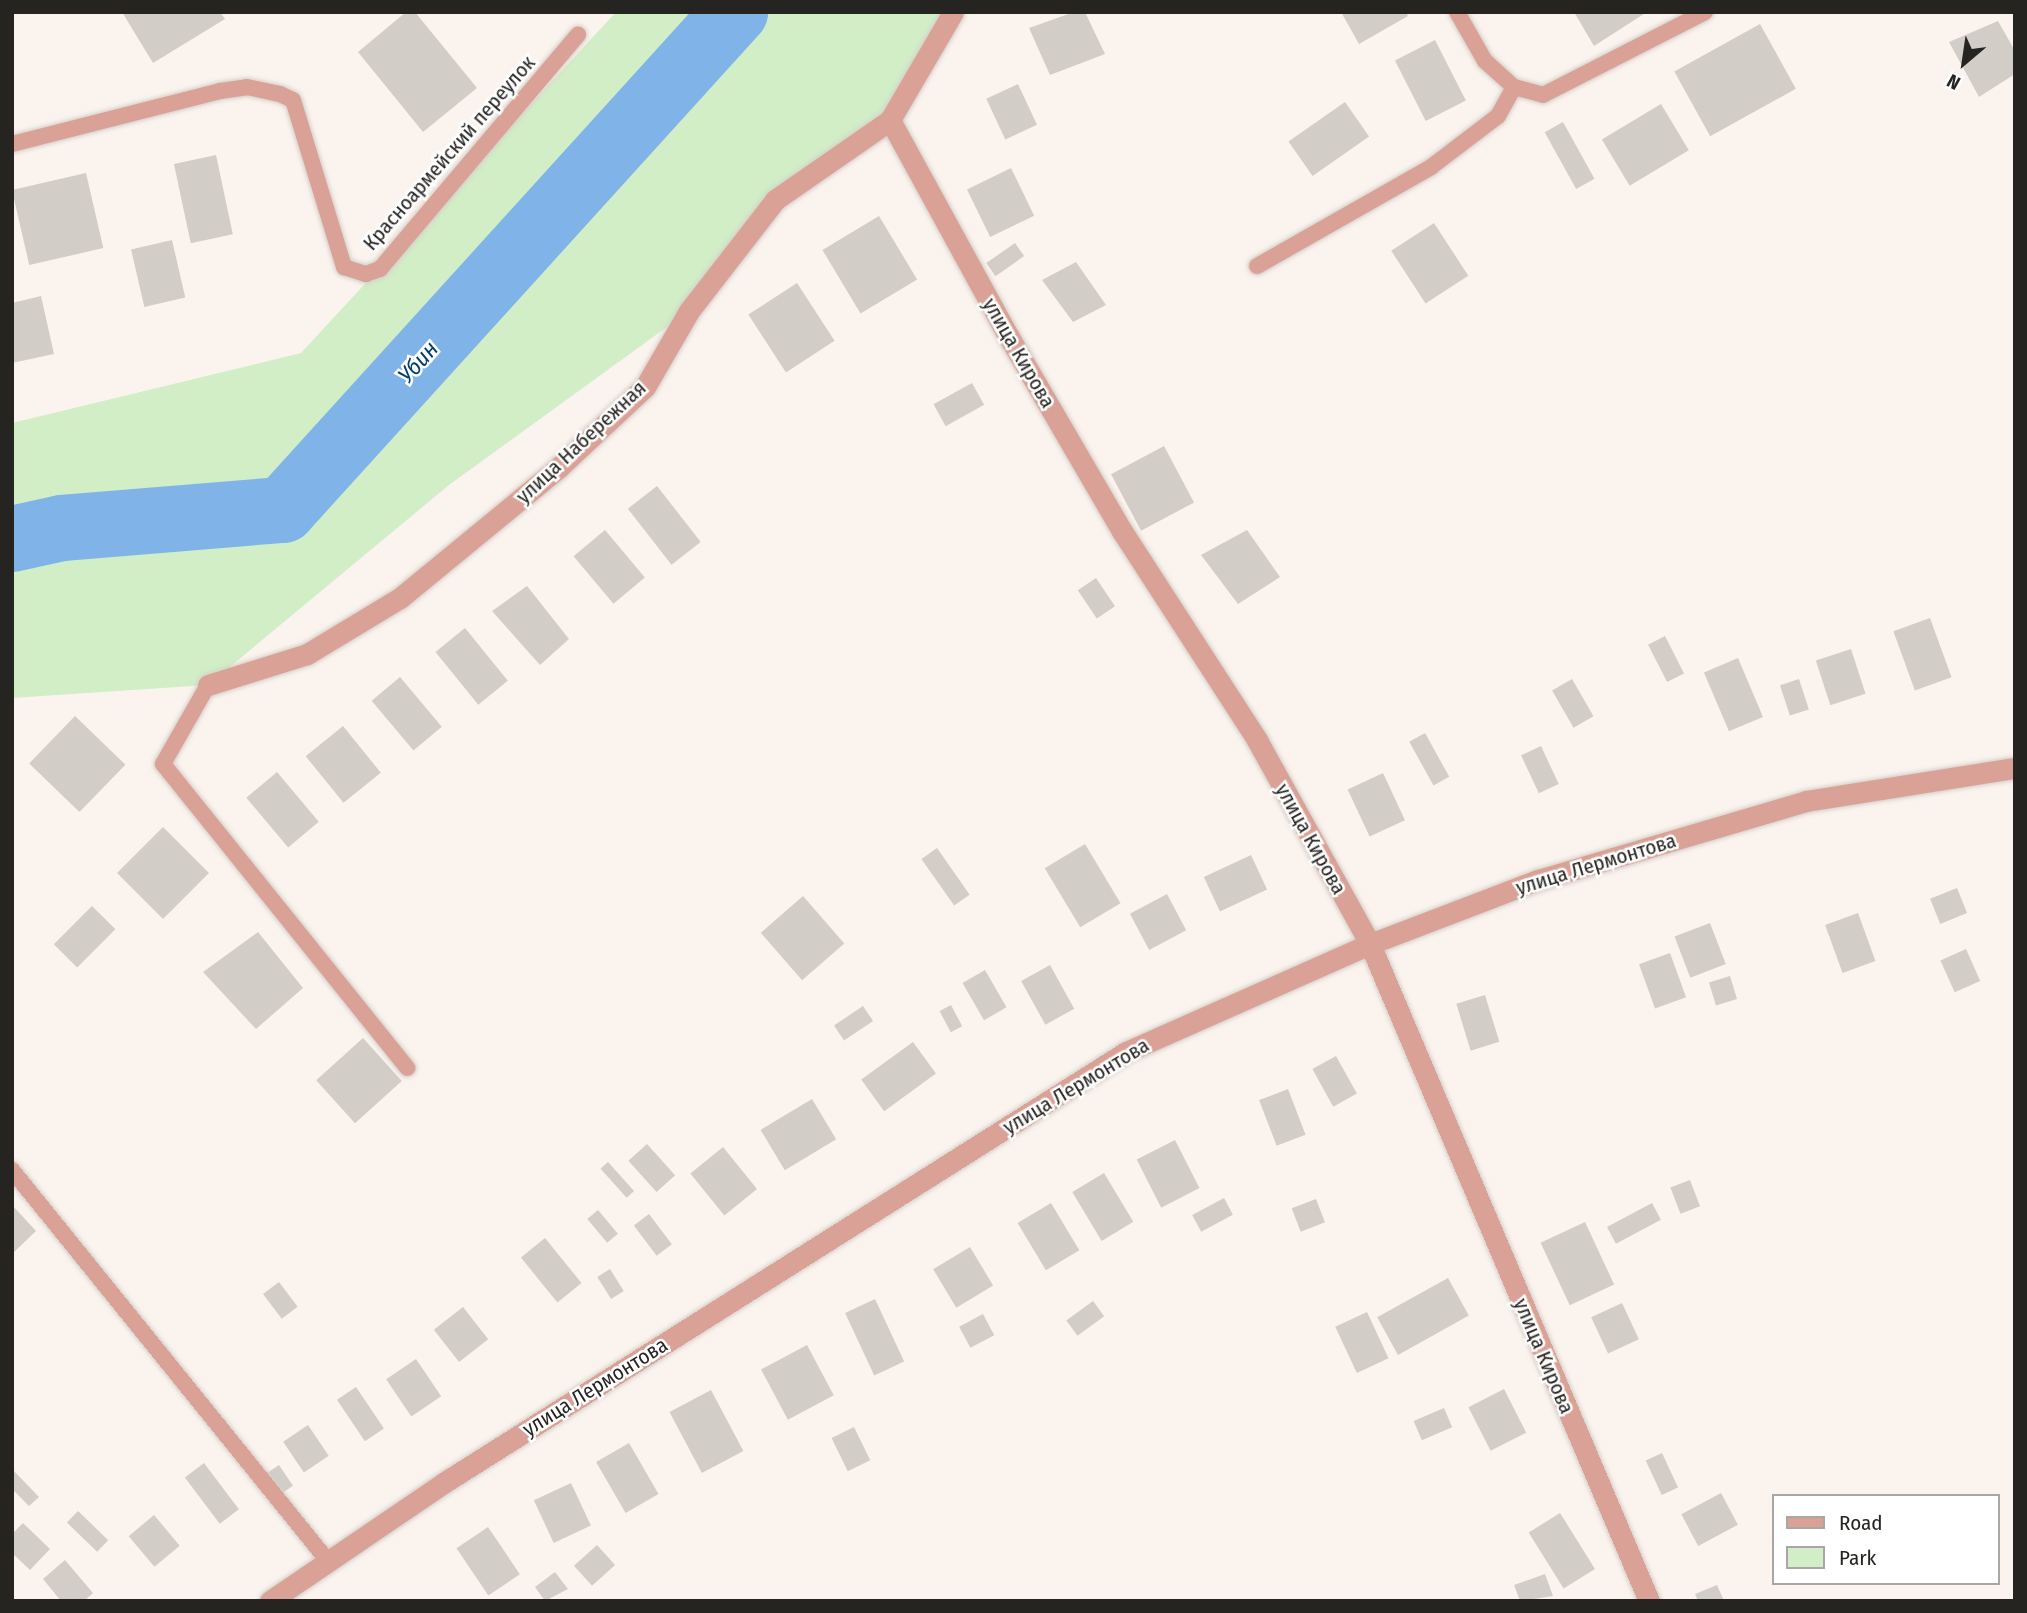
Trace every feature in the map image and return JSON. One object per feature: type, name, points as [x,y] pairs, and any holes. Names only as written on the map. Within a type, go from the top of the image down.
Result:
[{"type":"street","name":"улица Набережная","points":[[208,685],[307,654],[400,598],[558,468],[645,387],[689,311],[775,200],[890,120],[953,12]]},
{"type":"street","name":"улица Кирова","points":[[890,120],[1016,349],[1122,531],[1257,740],[1370,944],[1649,1601]]},
{"type":"street","name":"улица Лермонтова","points":[[270,1601],[445,1482],[1126,1052],[1370,944],[1538,880],[1806,801],[2015,768]]},
{"type":"lane","points":[[1457,12],[1485,61],[1514,87],[1543,95],[1705,12]]},
{"type":"lane","name":"Красноармейский переулок","points":[[12,144],[220,91],[247,87],[280,94],[293,100],[344,267],[366,274],[380,268],[578,35]]},
{"type":"lane","points":[[1257,267],[1431,167],[1498,116],[1514,87]]},
{"type":"lane","points":[[208,685],[163,764],[407,1068]]},
{"type":"lane","points":[[12,1170],[328,1561]]},
{"type":"green space","points":[[616,12],[952,12],[890,120],[775,200],[689,311],[449,485],[208,685],[12,698],[12,423],[301,353]]},
{"type":"building","points":[[122,12],[220,12],[225,19],[153,63]]},
{"type":"building","points":[[406,12],[415,12],[477,88],[423,132],[358,52]]},
{"type":"building","points":[[1074,12],[1085,12],[1105,54],[1050,75],[1029,28]]},
{"type":"building","points":[[1341,12],[1406,12],[1408,16],[1359,44]]},
{"type":"building","points":[[1574,12],[1647,12],[1594,46]]},
{"type":"building","points":[[1998,21],[2015,51],[2015,74],[1979,97],[1949,42]]},
{"type":"building","points":[[1760,24],[1796,89],[1710,136],[1674,72]]},
{"type":"building","points":[[1435,40],[1466,101],[1426,121],[1395,60]]},
{"type":"building","points":[[1018,84],[1037,125],[1005,140],[986,99]]},
{"type":"building","points":[[1345,102],[1369,136],[1313,176],[1288,142]]},
{"type":"building","points":[[1661,104],[1689,150],[1630,186],[1602,140]]},
{"type":"building","points":[[1563,122],[1595,179],[1576,189],[1545,132]]},
{"type":"building","points":[[216,155],[233,234],[191,243],[174,164]]},
{"type":"building","points":[[1011,168],[1034,216],[990,237],[967,189]]},
{"type":"building","points":[[86,173],[103,248],[29,265],[12,190]]},
{"type":"building","points":[[879,216],[917,279],[861,313],[822,250]]},
{"type":"building","points":[[1434,223],[1468,276],[1426,304],[1391,251]]},
{"type":"building","points":[[172,240],[185,297],[144,307],[131,249]]},
{"type":"building","points":[[1015,243],[1024,256],[996,276],[986,263]]},
{"type":"building","points":[[1076,262],[1106,305],[1073,322],[1042,280]]},
{"type":"building","points":[[797,283],[835,341],[786,372],[748,315]]},
{"type":"building","points":[[41,296],[54,354],[12,363],[12,303]]},
{"type":"building","points":[[972,383],[984,405],[946,426],[934,404]]},
{"type":"building","points":[[1164,446],[1194,503],[1141,531],[1111,474]]},
{"type":"building","points":[[657,486],[701,542],[672,565],[628,509]]},
{"type":"building","points":[[605,530],[645,577],[613,604],[574,556]]},
{"type":"building","points":[[1247,530],[1280,577],[1238,604],[1201,555]]},
{"type":"building","points":[[1096,578],[1115,606],[1097,618],[1078,590]]},
{"type":"building","points":[[527,586],[569,639],[540,665],[492,611]]},
{"type":"building","points":[[1930,618],[1952,677],[1915,691],[1893,631]]},
{"type":"building","points":[[465,628],[508,681],[478,705],[435,652]]},
{"type":"building","points":[[1665,636],[1684,673],[1667,682],[1648,645]]},
{"type":"building","points":[[1851,649],[1866,694],[1830,705],[1816,660]]},
{"type":"building","points":[[1738,658],[1763,717],[1729,731],[1704,672]]},
{"type":"building","points":[[400,677],[442,727],[413,751],[372,701]]},
{"type":"building","points":[[1572,679],[1594,716],[1574,728],[1552,690]]},
{"type":"building","points":[[1799,679],[1809,709],[1790,716],[1780,685]]},
{"type":"building","points":[[75,716],[125,765],[80,812],[29,763]]},
{"type":"building","points":[[343,726],[381,773],[343,803],[306,756]]},
{"type":"building","points":[[1425,733],[1449,777],[1433,785],[1409,742]]},
{"type":"building","points":[[1541,746],[1559,784],[1539,793],[1521,755]]},
{"type":"building","points":[[277,772],[319,822],[288,848],[246,798]]},
{"type":"building","points":[[1383,773],[1405,820],[1370,837],[1348,789]]},
{"type":"building","points":[[163,827],[209,873],[163,919],[117,873]]},
{"type":"building","points":[[1085,844],[1121,903],[1080,927],[1045,868]]},
{"type":"building","points":[[937,848],[970,895],[954,906],[921,859]]},
{"type":"building","points":[[1251,855],[1267,889],[1220,911],[1204,877]]},
{"type":"building","points":[[1957,888],[1967,913],[1940,924],[1930,899]]},
{"type":"building","points":[[1167,894],[1186,930],[1149,950],[1130,914]]},
{"type":"building","points":[[803,896],[844,944],[802,980],[761,933]]},
{"type":"building","points":[[92,906],[115,929],[77,968],[54,944]]},
{"type":"building","points":[[1858,913],[1875,961],[1843,973],[1825,925]]},
{"type":"building","points":[[1710,923],[1726,964],[1690,978],[1675,937]]},
{"type":"building","points":[[258,932],[303,988],[256,1029],[203,972]]},
{"type":"building","points":[[1966,949],[1980,981],[1955,992],[1940,960]]},
{"type":"building","points":[[1670,953],[1686,997],[1655,1008],[1639,964]]},
{"type":"building","points":[[1050,965],[1074,1009],[1045,1025],[1021,981]]},
{"type":"building","points":[[985,970],[1006,1007],[984,1020],[962,983]]},
{"type":"building","points":[[1730,976],[1737,999],[1716,1005],[1709,982]]},
{"type":"building","points":[[1485,995],[1499,1042],[1471,1051],[1456,1004]]},
{"type":"building","points":[[951,1005],[962,1026],[951,1032],[940,1011]]},
{"type":"building","points":[[863,1006],[873,1021],[844,1040],[834,1026]]},
{"type":"building","points":[[363,1038],[402,1081],[355,1123],[316,1080]]},
{"type":"building","points":[[913,1042],[936,1074],[884,1111],[861,1080]]},
{"type":"building","points":[[1336,1056],[1357,1094],[1333,1107],[1312,1069]]},
{"type":"building","points":[[1288,1089],[1306,1135],[1277,1146],[1259,1100]]},
{"type":"building","points":[[812,1099],[836,1139],[785,1170],[761,1130]]},
{"type":"building","points":[[1175,1140],[1200,1188],[1161,1208],[1137,1160]]},
{"type":"building","points":[[647,1144],[675,1175],[657,1192],[628,1161]]},
{"type":"building","points":[[723,1147],[757,1189],[724,1215],[690,1173]]},
{"type":"building","points":[[608,1162],[634,1191],[627,1198],[601,1169]]},
{"type":"building","points":[[1104,1173],[1133,1222],[1102,1241],[1072,1192]]},
{"type":"building","points":[[1690,1180],[1700,1206],[1680,1214],[1670,1188]]},
{"type":"building","points":[[1224,1198],[1233,1215],[1201,1232],[1192,1215]]},
{"type":"building","points":[[1316,1199],[1325,1222],[1301,1232],[1292,1208]]},
{"type":"building","points":[[1051,1203],[1079,1250],[1046,1270],[1018,1223]]},
{"type":"building","points":[[1652,1203],[1661,1220],[1616,1244],[1607,1227]]},
{"type":"building","points":[[12,1205],[36,1231],[12,1254]]},
{"type":"building","points":[[598,1210],[618,1234],[607,1243],[587,1219]]},
{"type":"building","points":[[649,1214],[672,1244],[657,1256],[634,1225]]},
{"type":"building","points":[[1585,1222],[1614,1285],[1570,1305],[1541,1243]]},
{"type":"building","points":[[545,1238],[582,1283],[557,1303],[521,1258]]},
{"type":"building","points":[[970,1247],[993,1286],[956,1308],[933,1269]]},
{"type":"building","points":[[610,1269],[624,1291],[611,1299],[597,1277]]},
{"type":"building","points":[[1448,1278],[1469,1316],[1398,1355],[1377,1317]]},
{"type":"building","points":[[279,1282],[298,1307],[282,1319],[263,1294]]},
{"type":"building","points":[[875,1299],[904,1362],[874,1375],[845,1313]]},
{"type":"building","points":[[1093,1301],[1104,1316],[1077,1336],[1066,1320]]},
{"type":"building","points":[[1622,1303],[1639,1339],[1608,1354],[1591,1317]]},
{"type":"building","points":[[463,1307],[488,1339],[459,1362],[434,1330]]},
{"type":"building","points":[[1367,1312],[1389,1358],[1357,1373],[1335,1327]]},
{"type":"building","points":[[983,1314],[994,1335],[970,1348],[959,1327]]},
{"type":"building","points":[[807,1345],[834,1395],[788,1420],[761,1369]]},
{"type":"building","points":[[416,1359],[441,1396],[411,1416],[386,1379]]},
{"type":"building","points":[[356,1387],[384,1428],[365,1441],[337,1400]]},
{"type":"building","points":[[1504,1389],[1526,1433],[1491,1451],[1468,1407]]},
{"type":"building","points":[[711,1390],[743,1451],[702,1473],[670,1412]]},
{"type":"building","points":[[1444,1408],[1452,1427],[1422,1440],[1414,1421]]},
{"type":"building","points":[[308,1425],[329,1456],[304,1472],[283,1442]]},
{"type":"building","points":[[854,1427],[870,1460],[848,1471],[832,1438]]},
{"type":"building","points":[[629,1443],[658,1494],[626,1513],[596,1462]]},
{"type":"building","points":[[1662,1453],[1678,1487],[1662,1495],[1646,1461]]},
{"type":"building","points":[[204,1463],[239,1509],[220,1524],[185,1477]]},
{"type":"building","points":[[279,1465],[293,1486],[272,1500],[258,1479]]},
{"type":"building","points":[[12,1469],[39,1497],[29,1506],[12,1489]]},
{"type":"building","points":[[571,1483],[591,1526],[554,1543],[534,1500]]},
{"type":"building","points":[[1721,1493],[1738,1525],[1698,1546],[1681,1514]]},
{"type":"building","points":[[78,1511],[108,1540],[97,1552],[67,1523]]},
{"type":"building","points":[[1560,1513],[1595,1569],[1564,1589],[1529,1533]]},
{"type":"building","points":[[154,1515],[180,1546],[154,1567],[129,1536]]},
{"type":"building","points":[[23,1523],[50,1549],[30,1570],[12,1553],[12,1534]]},
{"type":"building","points":[[488,1527],[520,1574],[488,1596],[456,1548]]},
{"type":"building","points":[[597,1545],[615,1565],[592,1586],[574,1566]]},
{"type":"building","points":[[65,1560],[93,1593],[84,1601],[61,1601],[43,1579]]},
{"type":"building","points":[[555,1572],[568,1589],[545,1601],[535,1587]]},
{"type":"building","points":[[1545,1574],[1553,1596],[1520,1601],[1514,1585]]},
{"type":"building","points":[[1717,1585],[1724,1601],[1698,1601],[1695,1594]]},
{"type":"waterway","name":"Убин","points":[[12,539],[62,528],[283,510],[735,12]]}]
